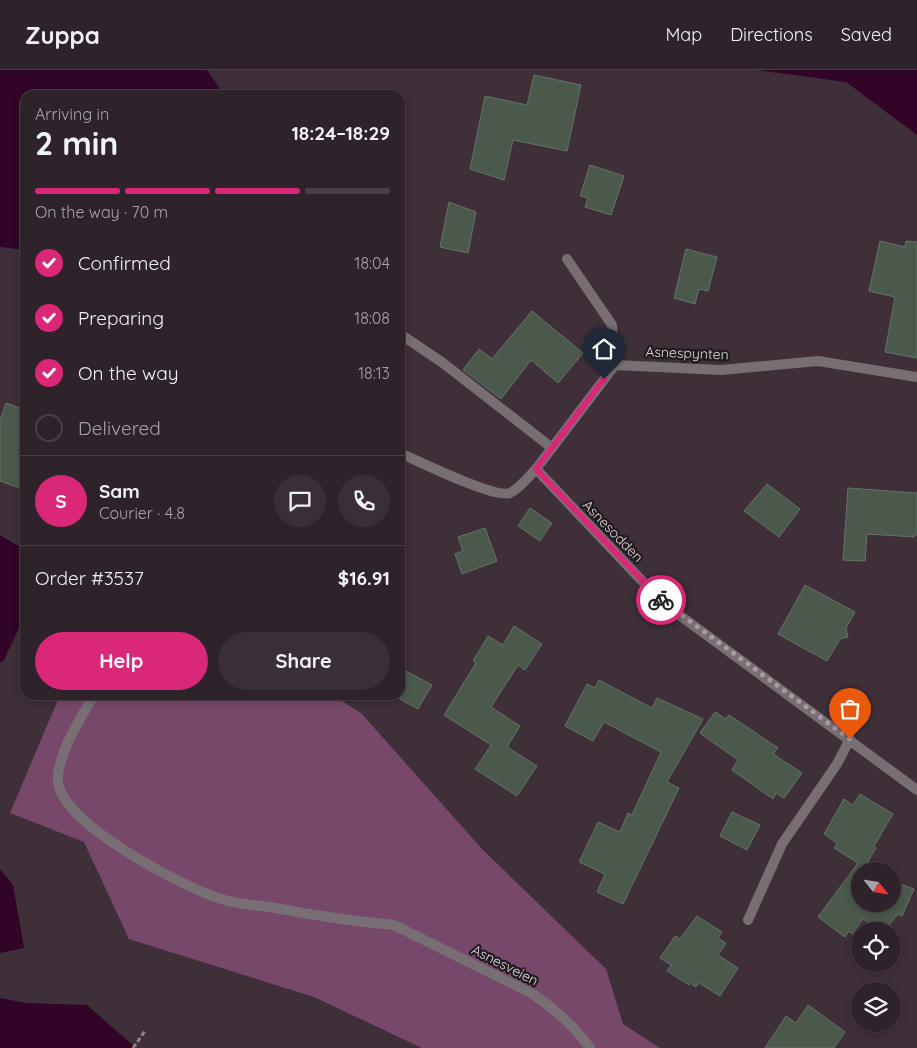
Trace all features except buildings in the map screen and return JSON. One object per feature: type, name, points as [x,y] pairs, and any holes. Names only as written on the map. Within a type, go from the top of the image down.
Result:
[{"type":"street","points":[[405,455],[471,484],[501,494],[510,493],[536,469],[615,365],[612,325],[567,259]]},
{"type":"street","points":[[405,337],[443,363],[552,448]]},
{"type":"street","name":"Asnespynten","points":[[615,365],[721,370],[818,360],[917,377]]},
{"type":"street","name":"Asnesodden","points":[[536,469],[663,603],[917,790]]},
{"type":"street","name":"Asnesveien","points":[[91,700],[62,757],[58,782],[63,798],[74,812],[103,837],[164,873],[221,899],[343,920],[394,926],[531,993],[550,1006],[579,1033],[590,1048]]},
{"type":"street","points":[[748,920],[782,844],[838,764],[850,739]]},
{"type":"path","points":[[133,1048],[145,1031]]},
{"type":"shaded area","points":[[0,70],[207,70],[220,90],[20,90],[20,249],[0,247]]},
{"type":"shaded area","points":[[756,70],[917,70],[917,135],[846,82]]},
{"type":"shaded area","points":[[0,535],[20,547],[20,626],[4,660],[0,663]]},
{"type":"shaded area","points":[[58,700],[340,700],[361,713],[482,849],[606,969],[623,1024],[660,1048],[422,1048],[314,997],[129,939],[84,842],[10,813]]},
{"type":"shaded area","points":[[0,869],[13,885],[24,948],[0,953]]},
{"type":"shaded area","points":[[0,998],[26,1003],[87,1005],[136,1048],[0,1048]]},
{"type":"way so far","points":[[661,600],[850,739]]},
{"type":"route","points":[[604,379],[536,469],[661,600]]}]
